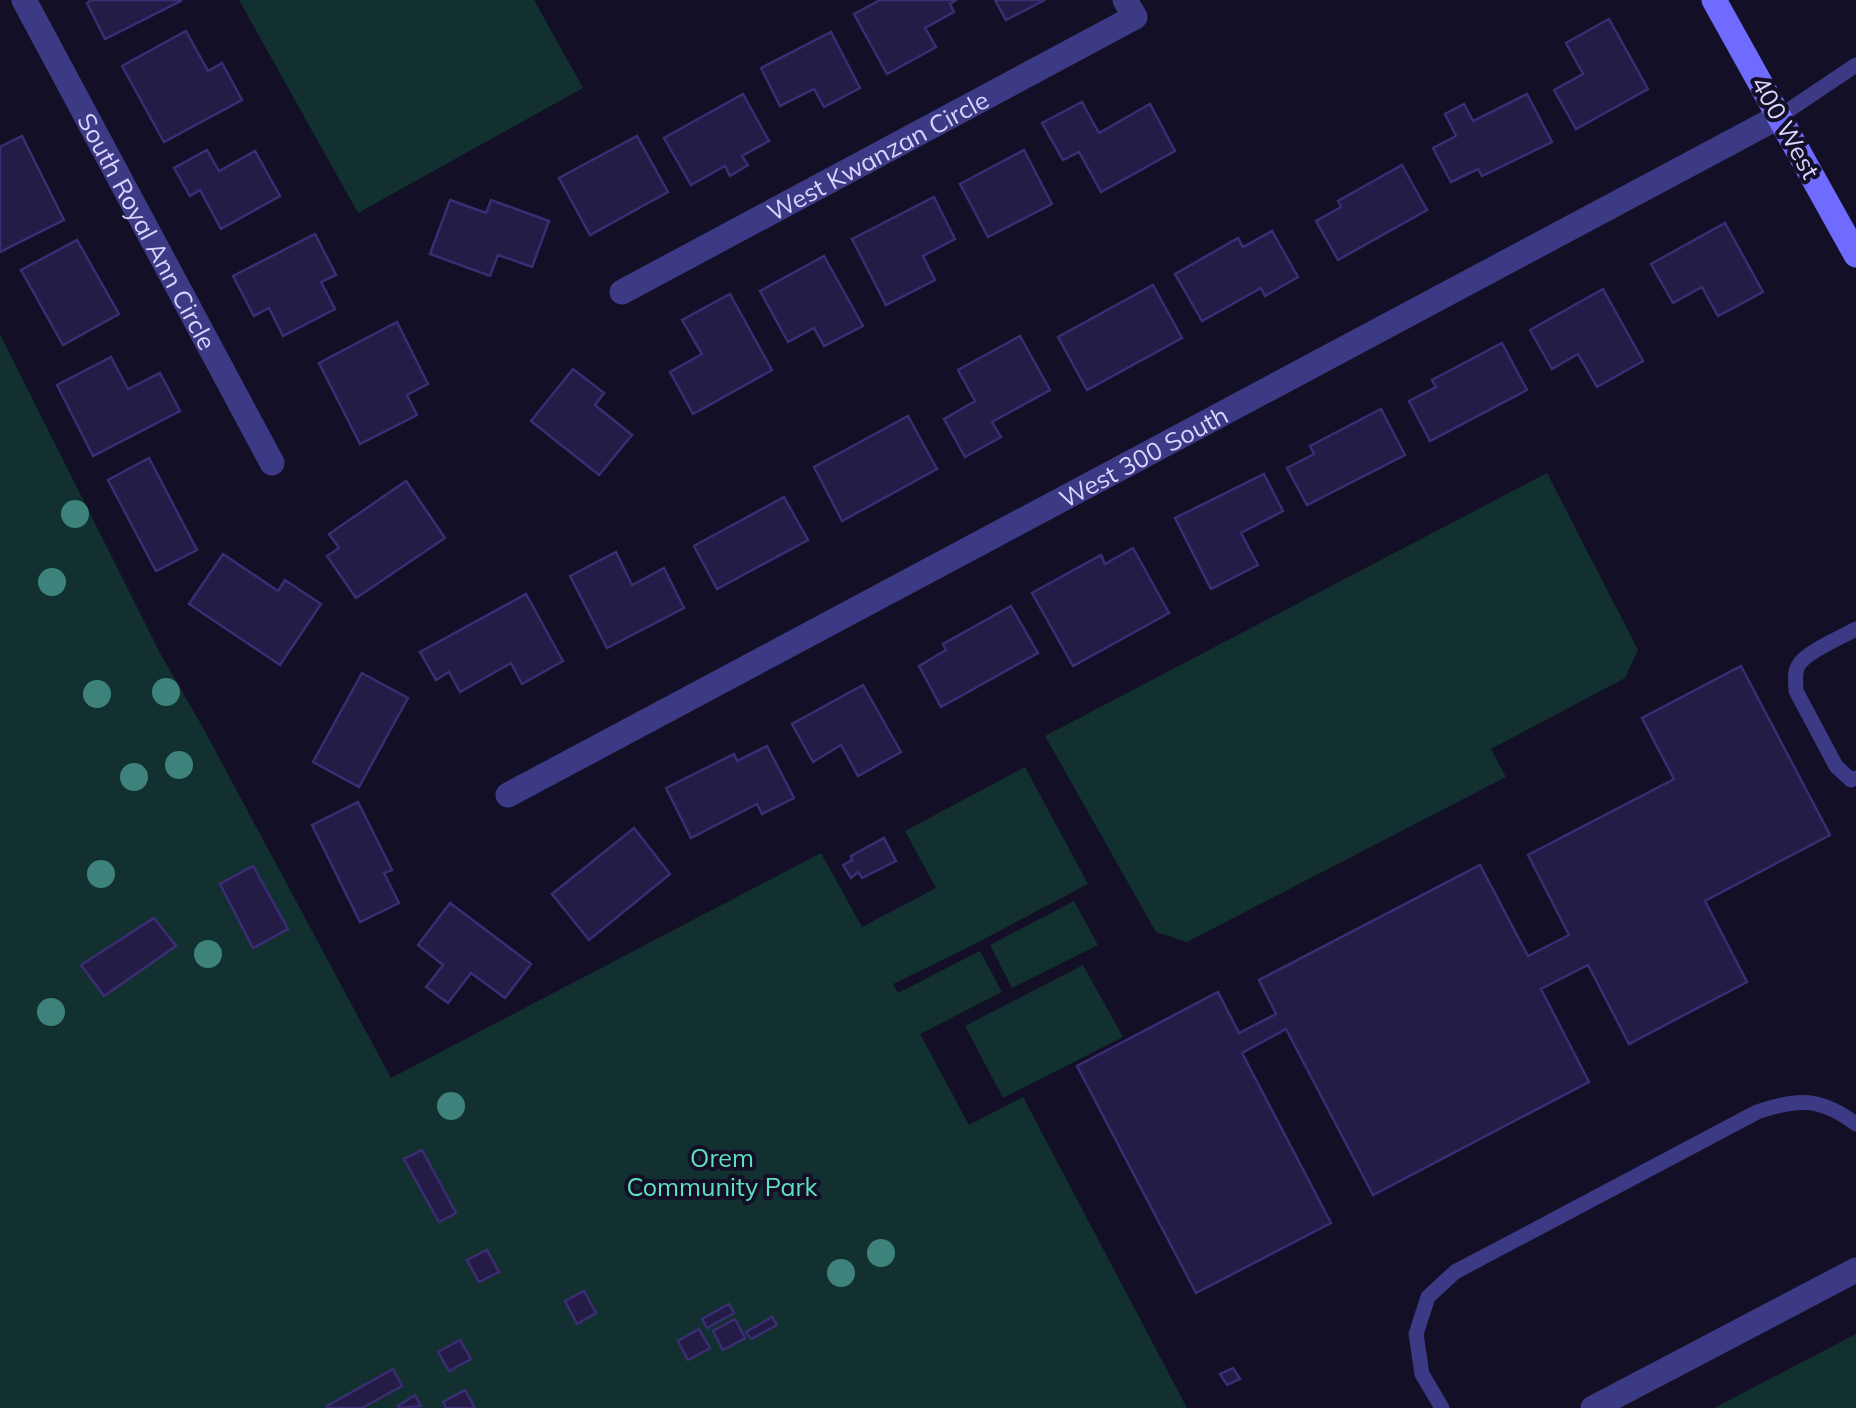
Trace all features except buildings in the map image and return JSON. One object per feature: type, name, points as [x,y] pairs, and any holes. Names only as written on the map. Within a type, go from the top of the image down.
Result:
[{"type":"main road","name":"400 West","points":[[1714,0],[1856,254]]},
{"type":"street","name":"South Royal Ann Circle","points":[[24,0],[272,463]]},
{"type":"street","name":"West Kwanzan Circle","points":[[622,292],[1130,8]]},
{"type":"street","name":"West 300 South","points":[[508,795],[1780,116]]},
{"type":"street","points":[[1594,1408],[1856,1270]]},
{"type":"lane","points":[[1780,116],[1856,66]]},
{"type":"lane","points":[[1856,629],[1805,657],[1795,678],[1796,691],[1836,766],[1851,780],[1856,778]]},
{"type":"lane","points":[[1442,1408],[1422,1374],[1416,1334],[1428,1296],[1455,1272],[1757,1112],[1786,1102],[1813,1102],[1856,1124]]},
{"type":"green space","points":[[239,0],[534,0],[583,88],[358,213]]},
{"type":"green space","name":"Orem Community Park","points":[[0,334],[161,655],[391,1078],[821,853],[862,927],[936,888],[905,831],[1025,767],[1088,884],[893,984],[898,993],[980,951],[1002,992],[920,1034],[969,1125],[1023,1097],[1187,1408],[0,1408]]},
{"type":"green space","points":[[1547,473],[1638,650],[1625,678],[1491,749],[1506,777],[1187,942],[1156,932],[1045,736]]},
{"type":"green space","points":[[1074,901],[1098,945],[1012,988],[990,945]]},
{"type":"green space","points":[[1083,965],[1123,1037],[1003,1098],[965,1026]]},
{"type":"green space","points":[[1856,1334],[1856,1408],[1714,1408]]}]
